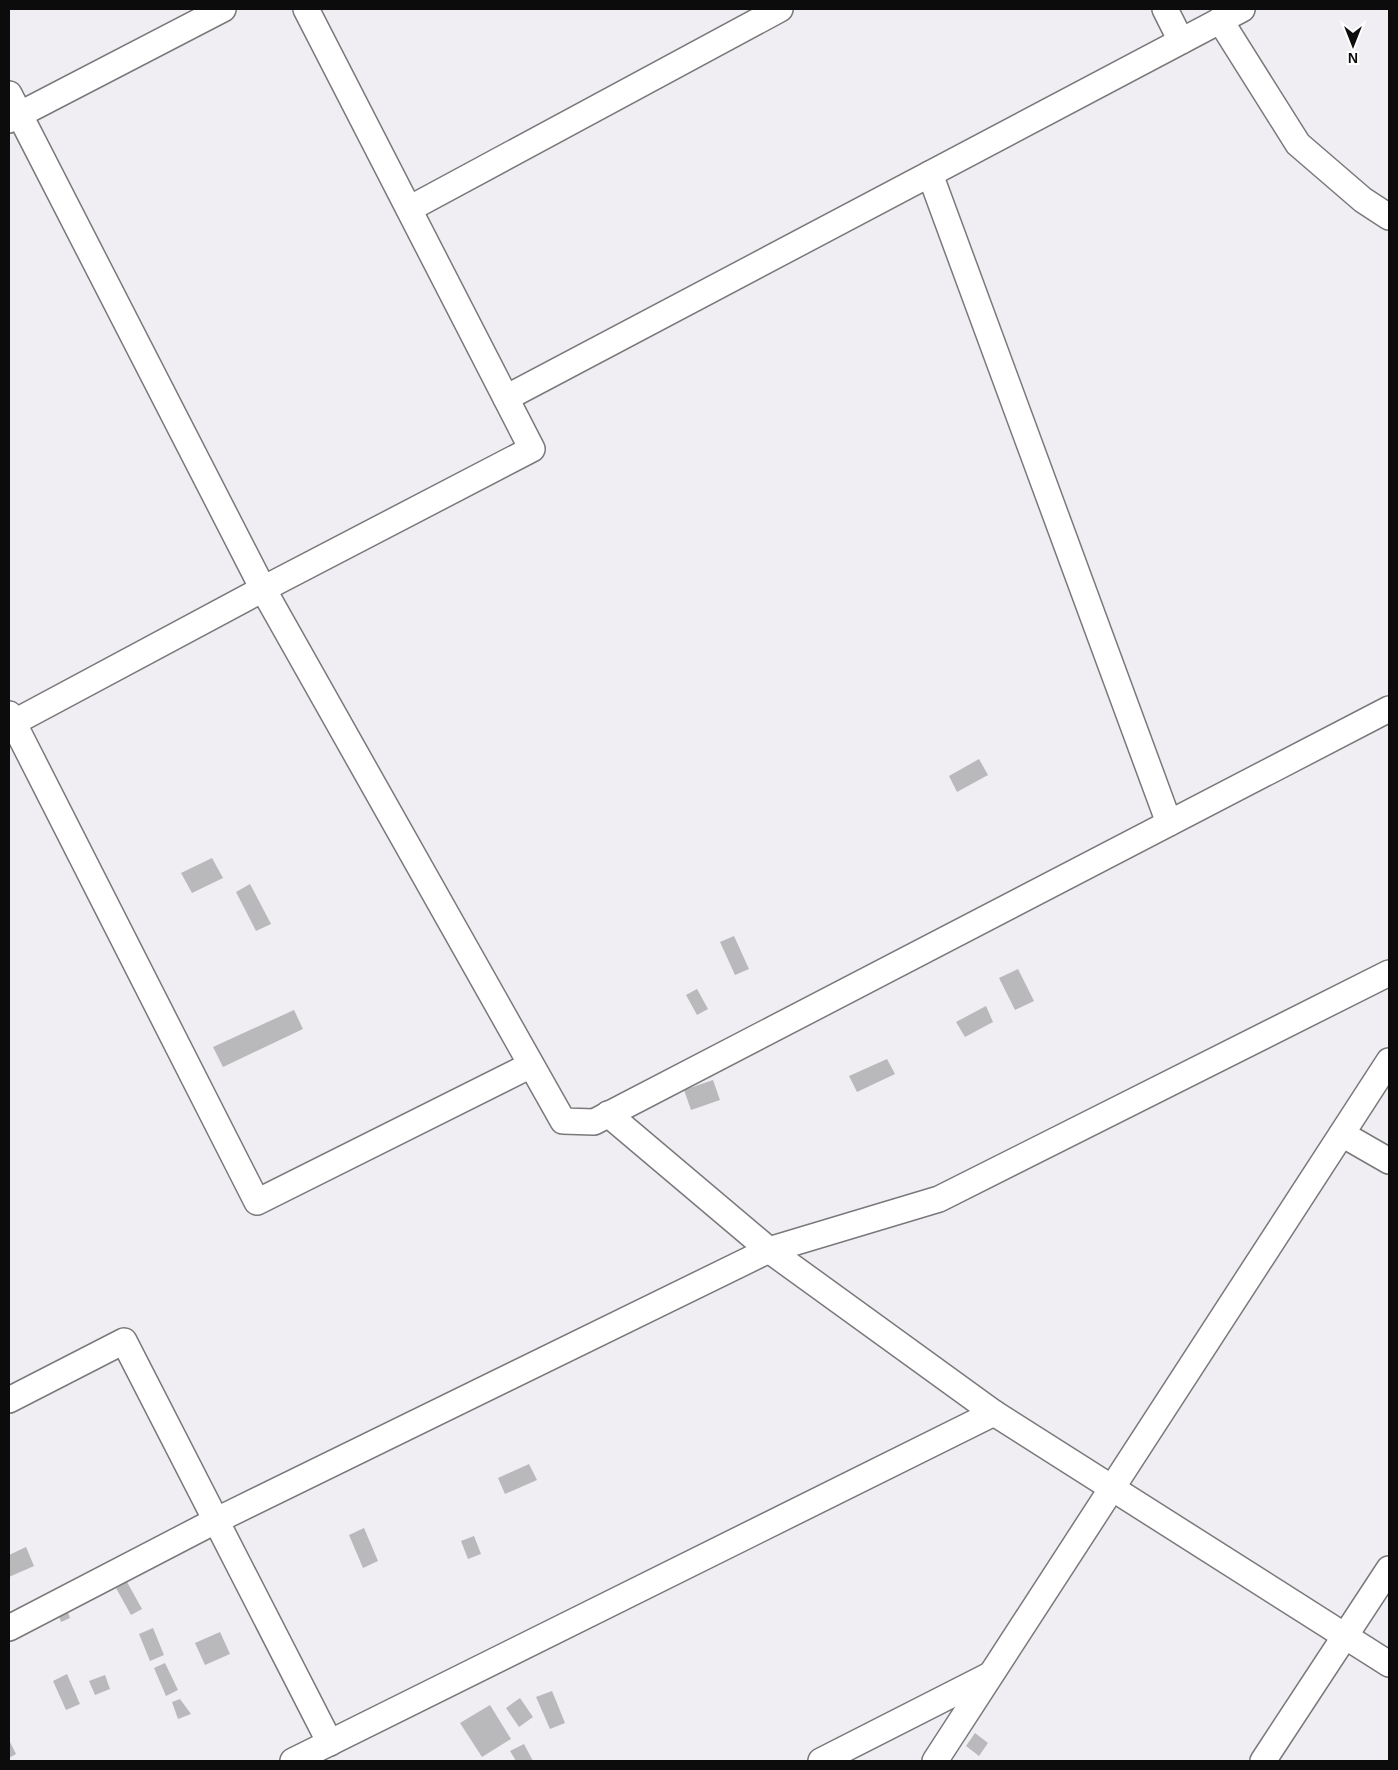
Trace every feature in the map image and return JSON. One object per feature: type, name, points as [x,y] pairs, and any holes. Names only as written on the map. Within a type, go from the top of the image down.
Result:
[{"type":"street","points":[[223,9],[12,109],[263,589],[563,1121],[594,1122],[1389,709]]},
{"type":"street","points":[[306,9],[532,449],[10,720],[257,1202],[531,1065]]},
{"type":"street","points":[[409,209],[780,9]]},
{"type":"street","points":[[1165,9],[1181,41]]},
{"type":"street","points":[[506,398],[1242,9]]},
{"type":"street","points":[[1220,20],[1298,144],[1363,200],[1389,217]]},
{"type":"street","points":[[930,174],[1169,823]]},
{"type":"street","points":[[9,1628],[215,1521],[769,1250],[939,1199],[1389,974]]},
{"type":"street","points":[[935,1761],[1389,1061]]},
{"type":"street","points":[[608,1114],[769,1250],[994,1412],[1389,1664]]},
{"type":"street","points":[[1342,1134],[1389,1161]]},
{"type":"street","points":[[9,1400],[124,1341],[330,1743]]},
{"type":"street","points":[[293,1761],[994,1412]]},
{"type":"street","points":[[1263,1761],[1389,1569]]},
{"type":"street","points":[[821,1761],[990,1676]]},
{"type":"building","points":[[979,759],[988,775],[957,792],[949,776]]},
{"type":"building","points":[[212,858],[223,878],[192,893],[181,873]]},
{"type":"building","points":[[250,884],[271,924],[256,931],[236,892]]},
{"type":"building","points":[[734,936],[749,969],[735,975],[720,942]]},
{"type":"building","points":[[1018,969],[1034,1001],[1015,1010],[999,978]]},
{"type":"building","points":[[697,989],[708,1009],[697,1015],[686,995]]},
{"type":"building","points":[[986,1006],[993,1022],[965,1037],[956,1022]]},
{"type":"building","points":[[294,1010],[303,1029],[223,1067],[213,1047]]},
{"type":"building","points":[[887,1059],[895,1074],[857,1092],[849,1076]]},
{"type":"building","points":[[713,1080],[720,1100],[691,1110],[684,1090]]},
{"type":"building","points":[[529,1464],[537,1480],[505,1494],[498,1478]]},
{"type":"building","points":[[364,1528],[378,1561],[363,1568],[349,1535]]},
{"type":"building","points":[[474,1536],[481,1554],[468,1559],[461,1541]]},
{"type":"building","points":[[26,1547],[34,1566],[9,1577],[9,1555]]},
{"type":"building","points":[[127,1582],[142,1609],[131,1615],[116,1588]]},
{"type":"building","points":[[66,1607],[70,1618],[61,1622],[57,1610]]},
{"type":"building","points":[[153,1628],[164,1655],[150,1661],[139,1634]]},
{"type":"building","points":[[220,1632],[230,1654],[205,1665],[195,1643]]},
{"type":"building","points":[[165,1663],[178,1690],[166,1696],[154,1668]]},
{"type":"building","points":[[67,1674],[80,1704],[66,1710],[53,1681]]},
{"type":"building","points":[[105,1675],[110,1689],[95,1695],[89,1681]]},
{"type":"building","points":[[552,1691],[565,1723],[550,1729],[536,1697]]},
{"type":"building","points":[[520,1698],[533,1717],[519,1727],[506,1708]]},
{"type":"building","points":[[180,1699],[191,1714],[178,1719],[172,1702]]},
{"type":"building","points":[[490,1705],[511,1739],[482,1757],[460,1723]]},
{"type":"building","points":[[975,1733],[988,1743],[979,1756],[966,1746]]},
{"type":"building","points":[[9,1740],[16,1754],[9,1758]]},
{"type":"building","points":[[524,1744],[533,1761],[516,1761],[510,1751]]}]
